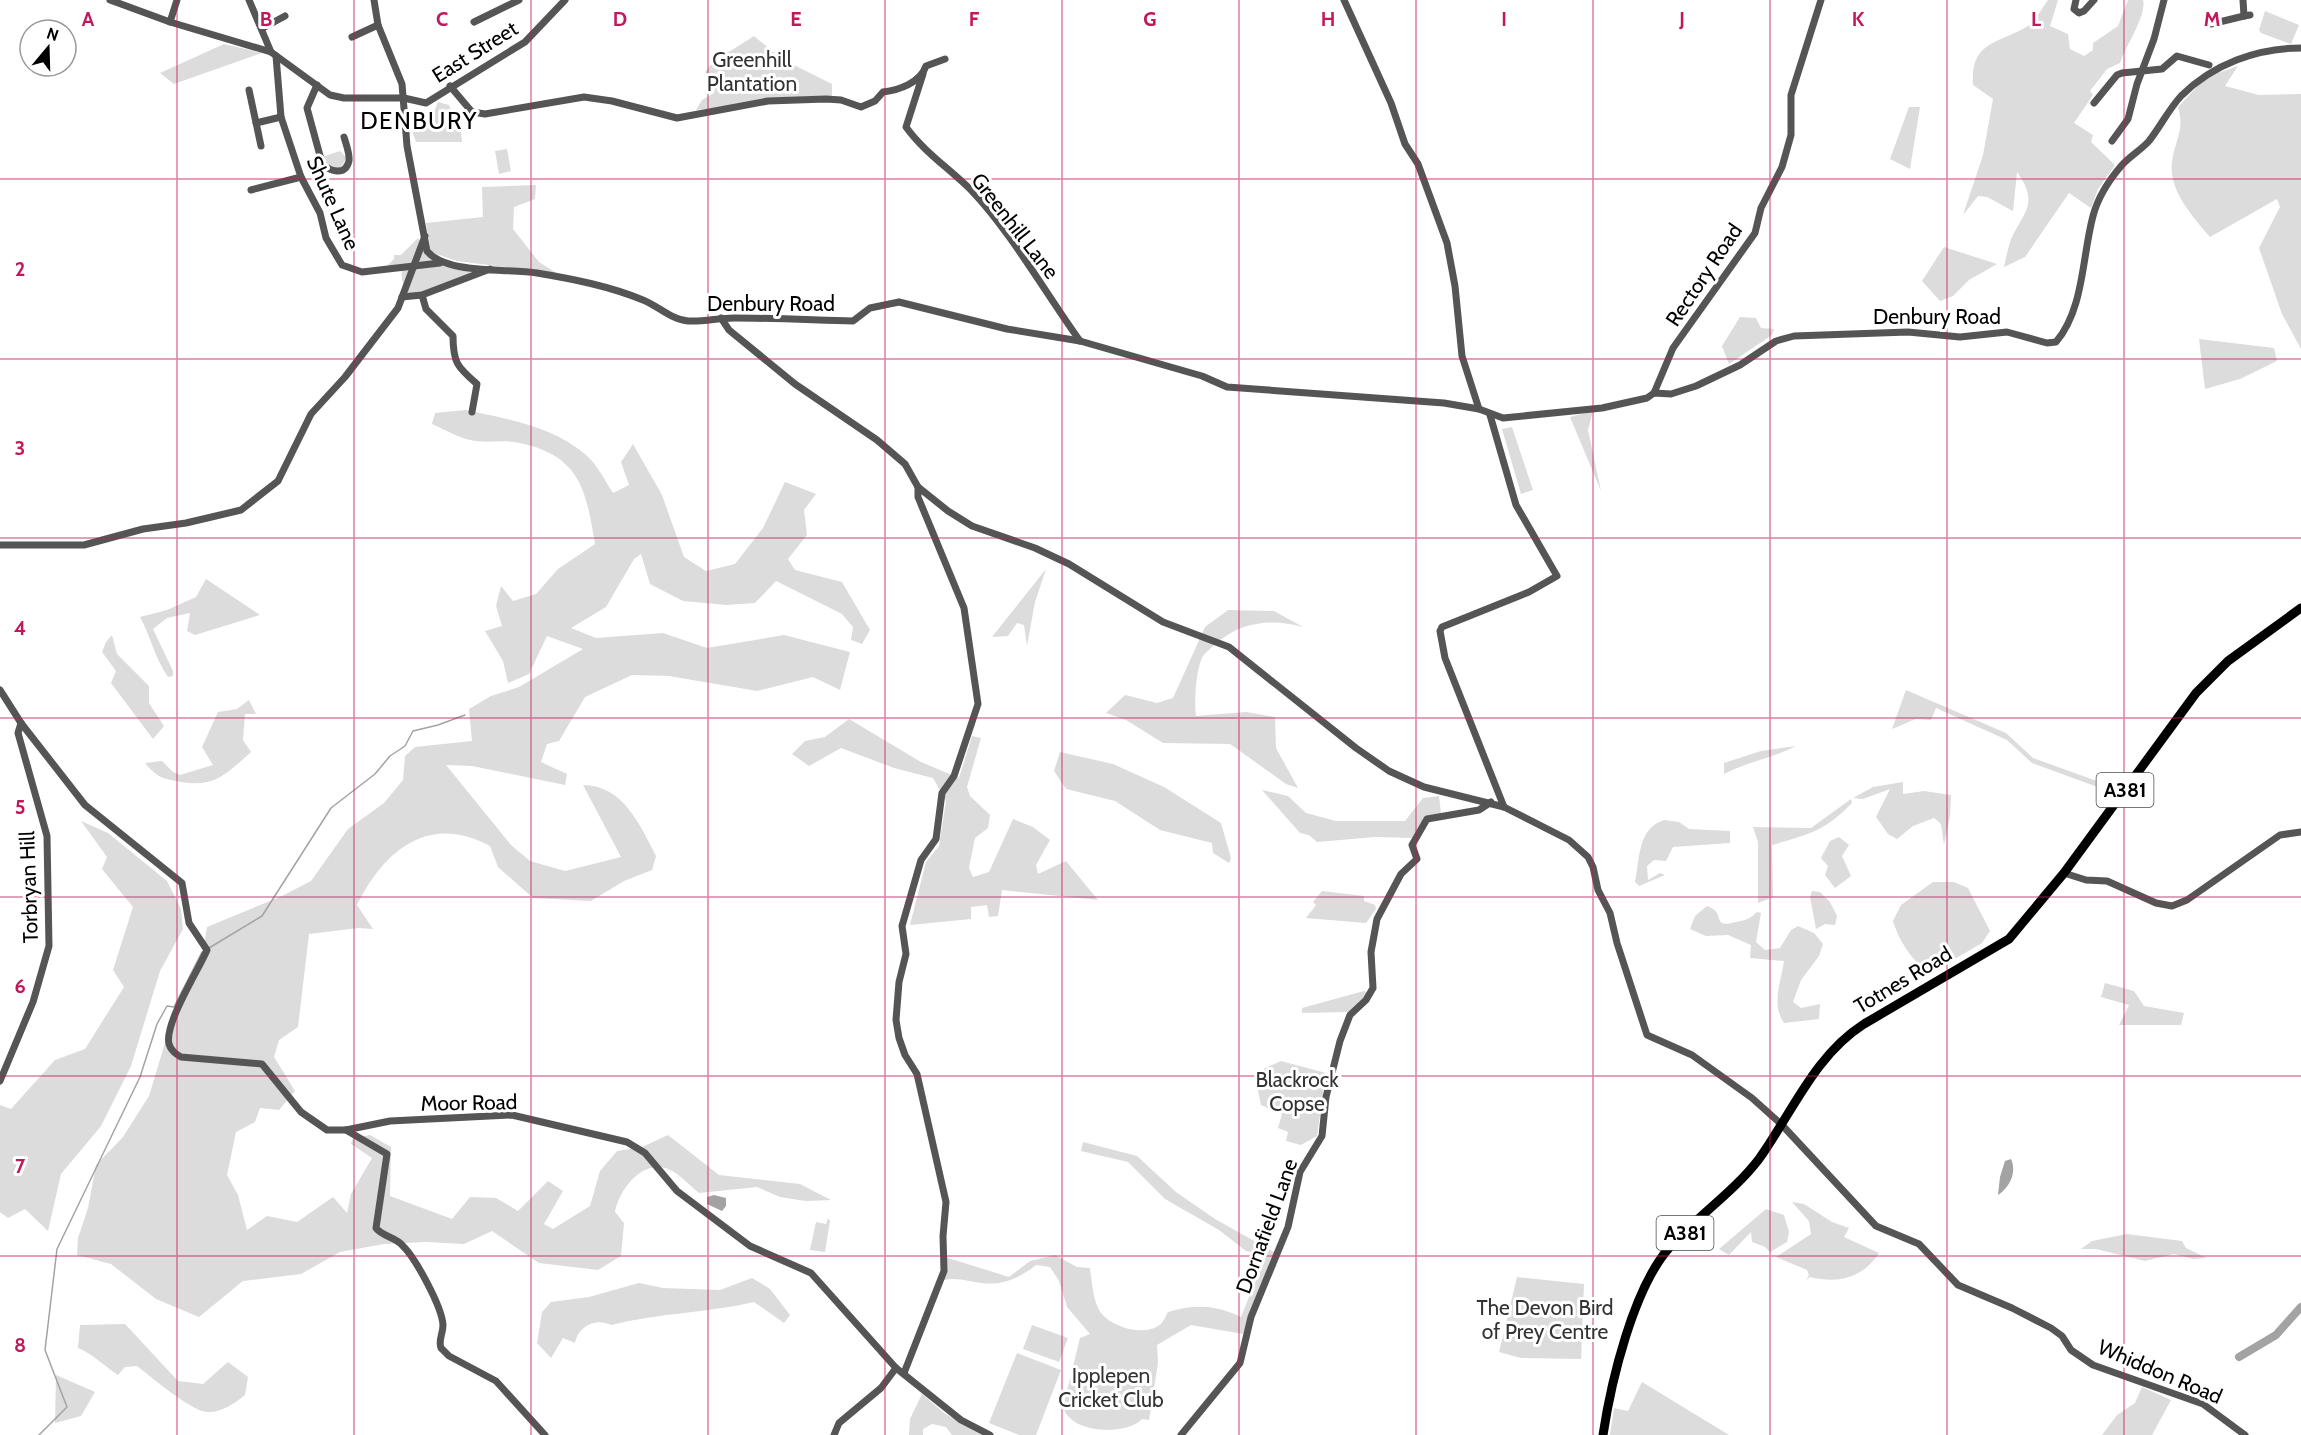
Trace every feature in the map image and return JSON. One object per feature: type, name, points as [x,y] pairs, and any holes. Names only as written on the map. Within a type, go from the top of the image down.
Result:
[{"type":"main road","name":"Totnes Road","points":[[1602,1435],[1612,1387],[1641,1294],[1668,1249],[1743,1179],[1782,1125],[1815,1072],[1845,1037],[1936,980],[2002,944],[2064,873],[2196,693],[2228,661],[2301,608]]},
{"type":"street","name":"East Street","points":[[110,0],[170,22],[273,54],[330,95],[344,98],[426,103],[525,42],[565,0]]},
{"type":"street","points":[[170,22],[177,0]]},
{"type":"street","name":"Shute Lane","points":[[249,0],[273,54],[281,117],[301,177],[320,213],[326,238],[342,265],[362,272],[443,262]]},
{"type":"street","points":[[374,0],[378,25],[404,101],[407,146],[427,251],[432,258],[443,262]]},
{"type":"street","points":[[474,22],[519,0]]},
{"type":"street","points":[[1344,0],[1391,103],[1405,144],[1418,164],[1447,243],[1455,286],[1462,356],[1479,409]]},
{"type":"street","name":"Rectory Road","points":[[1654,393],[1673,348],[1701,312],[1757,229],[1761,208],[1782,167],[1791,135],[1791,95],[1821,0]]},
{"type":"street","points":[[2076,0],[2074,9],[2079,13],[2094,0]]},
{"type":"street","points":[[2112,141],[2128,119],[2164,0]]},
{"type":"street","points":[[2211,24],[2247,16],[2243,0]]},
{"type":"street","points":[[263,28],[285,16]]},
{"type":"street","points":[[352,37],[378,25]]},
{"type":"street","name":"Denbury Road","points":[[443,262],[490,269],[525,271],[597,284],[644,300],[684,320],[721,318],[853,321],[870,308],[899,302],[1007,329],[1080,341],[1202,376],[1227,387],[1247,391],[1352,394],[1397,401],[1444,403],[1479,409],[1503,418],[1602,408],[1647,398],[1654,393],[1671,394],[1696,386],[1740,365],[1776,340],[1794,336],[1908,332],[1960,337],[2007,332],[2047,343],[2056,342],[2064,333],[2076,307],[2092,218],[2100,195],[2122,165],[2148,142],[2181,97],[2214,69],[2261,53],[2301,48]]},
{"type":"street","points":[[2094,103],[2117,75],[2162,69],[2177,56],[2209,65]]},
{"type":"street","points":[[450,87],[472,112],[485,114],[584,97],[612,101],[677,118],[768,101],[826,99],[841,100],[861,107],[875,101],[883,92],[899,90],[925,70],[945,59]]},
{"type":"street","name":"Greenhill Lane","points":[[925,70],[906,127],[915,141],[971,191],[990,214],[1080,341]]},
{"type":"street","points":[[317,85],[307,108],[322,163],[328,170],[337,172],[345,168],[349,161],[344,137]]},
{"type":"street","points":[[249,90],[261,146]]},
{"type":"street","points":[[256,123],[281,117]]},
{"type":"street","points":[[338,148],[346,145]]},
{"type":"street","points":[[251,190],[301,177]]},
{"type":"street","points":[[0,545],[84,545],[143,529],[186,523],[241,510],[264,490],[278,482],[311,414],[345,377],[391,318],[402,297],[411,266],[425,236]]},
{"type":"street","points":[[402,297],[422,295],[490,269]]},
{"type":"street","points":[[422,295],[426,309],[453,336],[453,356],[461,370],[477,384],[472,412]]},
{"type":"street","points":[[721,318],[729,330],[795,384],[885,446],[905,464],[918,487],[918,497],[950,579],[964,608],[978,704],[954,776],[942,793],[936,839],[921,860],[902,926],[906,954],[899,982],[896,1020],[898,1038],[917,1074],[946,1202],[944,1271],[903,1373]]},
{"type":"street","points":[[1490,415],[1516,505],[1557,576],[1534,590],[1442,627],[1440,631],[1445,658],[1504,807]]},
{"type":"street","name":"Whiddon Road","points":[[918,487],[948,511],[972,526],[1054,556],[1164,622],[1229,646],[1353,746],[1389,771],[1424,787],[1491,802],[1562,835],[1588,857],[1598,890],[1610,913],[1617,943],[1647,1035],[1692,1055],[1755,1100],[1782,1125],[1876,1226],[1919,1244],[1958,1285],[2012,1308],[2050,1328],[2062,1336],[2071,1350],[2093,1365],[2203,1404],[2245,1435]]},
{"type":"street","points":[[0,690],[21,723],[86,805],[182,883],[189,923],[207,950],[171,1027],[168,1043],[172,1051],[182,1057],[262,1064],[301,1113],[327,1130],[346,1130],[387,1154],[376,1228],[403,1244],[415,1262],[438,1310],[443,1326],[441,1348],[449,1356],[496,1381],[544,1435]]},
{"type":"street","name":"Torbryan Hill","points":[[0,1081],[33,1002],[49,946],[47,836],[18,733],[21,723]]},
{"type":"street","name":"Dornafield Lane","points":[[1181,1435],[1240,1364],[1251,1317],[1288,1227],[1300,1172],[1322,1137],[1326,1097],[1340,1041],[1350,1016],[1366,1000],[1373,988],[1371,952],[1377,919],[1401,874],[1417,860],[1412,845],[1414,838],[1426,819],[1479,810],[1491,802]]},
{"type":"street","points":[[2064,873],[2086,880],[2107,881],[2135,896],[2172,906],[2187,900],[2280,835],[2301,832]]},
{"type":"street","name":"Moor Road","points":[[346,1130],[390,1121],[512,1115],[627,1142],[645,1153],[676,1191],[750,1246],[812,1274],[896,1368],[961,1420],[990,1435]]},
{"type":"street","points":[[834,1435],[839,1423],[881,1388],[896,1368]]},
{"type":"green space","points":[[2048,0],[2058,0],[2050,26],[2068,34],[2070,49],[2084,56],[2093,50],[2093,43],[2118,26],[2128,0],[2143,0],[2143,6],[2139,22],[2120,63],[2107,69],[2090,91],[2093,95],[2074,123],[2093,135],[2091,142],[2115,165],[2098,189],[2091,208],[2069,193],[2025,257],[2004,267],[2011,239],[2028,206],[2027,191],[2017,172],[2013,211],[1987,197],[1978,196],[1963,215],[1983,155],[1993,99],[1973,85],[1973,71],[1981,52],[1997,41],[2028,26]]},
{"type":"green space","points":[[2265,11],[2299,25],[2291,44],[2261,33],[2259,30]]},
{"type":"green space","name":"Greenhill Plantation","points":[[754,36],[782,59],[832,84],[832,96],[696,110],[702,100],[714,93],[715,87],[705,72],[713,62]]},
{"type":"green space","points":[[224,44],[262,53],[174,84],[160,73]]},
{"type":"green space","points":[[2238,66],[2225,86],[2259,95],[2301,94],[2301,349],[2282,314],[2259,248],[2280,207],[2277,199],[2210,237],[2183,202],[2174,183],[2172,162],[2179,135],[2178,107],[2206,77]]},
{"type":"green space","points":[[438,102],[449,105],[455,121],[460,121],[462,142],[416,142],[411,127],[412,113],[434,112]]},
{"type":"green space","points":[[1909,107],[1920,107],[1910,169],[1890,159]]},
{"type":"green space","points":[[507,149],[511,171],[499,174],[495,151]]},
{"type":"green space","points":[[340,151],[347,158],[340,168],[328,168],[322,157]]},
{"type":"green space","points":[[536,185],[535,199],[514,207],[513,229],[539,262],[558,274],[457,261],[431,252],[426,223],[483,217],[482,187]]},
{"type":"green space","points":[[418,238],[423,244],[425,254],[431,259],[452,267],[482,271],[424,292],[409,294],[402,280],[401,265],[388,267],[388,265],[394,259],[394,255],[401,255]]},
{"type":"green space","points":[[1944,247],[1997,264],[1969,280],[1953,296],[1940,301],[1922,281]]},
{"type":"green space","points":[[1740,317],[1756,318],[1761,328],[1774,329],[1772,335],[1729,364],[1722,346]]},
{"type":"green space","points":[[2199,339],[2274,348],[2277,361],[2240,379],[2205,389]]},
{"type":"green space","points":[[466,410],[529,425],[559,437],[590,459],[613,493],[629,485],[621,462],[633,444],[662,495],[684,557],[706,571],[735,564],[763,528],[785,482],[816,494],[804,510],[807,535],[788,559],[795,570],[842,582],[870,630],[862,644],[851,640],[853,627],[842,614],[776,581],[755,603],[726,605],[683,601],[650,584],[641,554],[634,559],[606,607],[571,628],[596,638],[663,633],[707,648],[784,635],[850,652],[840,690],[813,677],[757,691],[669,676],[632,675],[585,697],[559,741],[547,744],[541,762],[567,774],[565,785],[472,766],[446,765],[511,845],[530,861],[565,871],[621,857],[583,785],[609,792],[629,809],[643,832],[656,856],[652,870],[624,881],[591,901],[533,898],[498,867],[490,846],[468,837],[447,834],[428,836],[411,842],[395,853],[368,885],[357,905],[373,929],[358,928],[309,934],[298,1027],[279,1040],[274,1057],[295,1091],[279,1110],[260,1108],[255,1122],[236,1132],[227,1175],[238,1195],[247,1230],[267,1216],[297,1222],[333,1197],[347,1213],[351,1194],[372,1158],[351,1144],[353,1138],[370,1135],[391,1147],[390,1196],[452,1219],[470,1197],[496,1198],[518,1211],[548,1181],[563,1191],[544,1224],[553,1229],[590,1206],[600,1171],[617,1151],[642,1147],[668,1135],[719,1175],[800,1184],[831,1200],[806,1201],[780,1197],[757,1187],[699,1193],[668,1169],[649,1168],[633,1178],[617,1203],[615,1212],[624,1223],[621,1256],[598,1270],[539,1263],[492,1231],[464,1244],[426,1242],[384,1244],[340,1252],[301,1274],[243,1281],[199,1317],[156,1299],[111,1264],[77,1255],[78,1238],[88,1208],[96,1165],[123,1137],[149,1096],[180,993],[201,961],[207,927],[282,896],[311,881],[348,829],[384,803],[403,780],[405,756],[415,747],[472,741],[469,709],[491,696],[519,687],[583,649],[547,636],[529,674],[508,683],[503,661],[485,631],[502,626],[496,606],[501,586],[513,601],[536,594],[558,569],[595,544],[583,492],[568,467],[556,457],[520,443],[470,440],[432,424],[435,413]]},
{"type":"green space","points":[[1593,411],[1588,430],[1601,491],[1570,417]]},
{"type":"green space","points":[[1512,427],[1533,490],[1521,494],[1502,429]]},
{"type":"green space","points":[[1046,569],[1035,602],[1027,646],[1024,625],[1017,623],[1008,636],[992,637]]},
{"type":"green space","points":[[206,579],[260,615],[195,635],[187,631],[190,613],[167,618],[153,629],[173,671],[173,676],[168,677],[140,617],[167,610],[196,597]]},
{"type":"green space","points":[[1228,610],[1274,611],[1303,627],[1279,623],[1255,624],[1233,632],[1213,646],[1203,656],[1199,668],[1195,694],[1196,716],[1246,712],[1275,717],[1276,748],[1298,788],[1286,784],[1230,744],[1163,743],[1126,720],[1106,713],[1125,695],[1157,703],[1173,698],[1205,627]]},
{"type":"green space","points":[[112,635],[117,654],[149,686],[149,703],[164,726],[153,739],[111,683],[116,671],[102,652]]},
{"type":"green space","points":[[1906,690],[2006,733],[2033,758],[2119,789],[2114,793],[2032,763],[2007,740],[1936,708],[1931,720],[1916,719],[1892,729]]},
{"type":"green space","points":[[249,700],[256,714],[245,714],[243,740],[251,752],[220,777],[203,783],[181,782],[160,777],[145,763],[162,761],[173,772],[180,775],[213,765],[202,747],[218,712],[237,709]]},
{"type":"green space","points":[[849,719],[921,762],[959,778],[972,736],[981,738],[967,787],[970,796],[990,815],[988,828],[975,838],[969,868],[973,877],[989,872],[1013,819],[1033,827],[1050,840],[1036,865],[1038,874],[1066,861],[1098,900],[1002,890],[998,916],[989,917],[987,905],[971,907],[971,919],[910,925],[926,862],[939,846],[946,801],[933,778],[894,768],[841,748],[809,766],[792,754],[805,741],[825,737]]},
{"type":"green space","points":[[1796,746],[1724,774],[1724,763],[1761,751]]},
{"type":"green space","points":[[1060,752],[1113,764],[1164,787],[1221,823],[1231,858],[1229,863],[1213,853],[1212,843],[1160,830],[1115,801],[1066,789],[1054,771]]},
{"type":"green space","points":[[1903,782],[1903,794],[1924,791],[1951,795],[1950,816],[1944,845],[1941,824],[1934,818],[1913,826],[1897,839],[1888,834],[1876,817],[1890,789],[1863,799],[1853,798],[1873,787]]},
{"type":"green space","points":[[1262,790],[1288,796],[1306,813],[1336,821],[1405,821],[1423,798],[1439,796],[1441,813],[1421,823],[1412,838],[1375,837],[1317,842],[1309,835],[1300,833]]},
{"type":"green space","points":[[1851,799],[1852,803],[1842,813],[1824,826],[1806,835],[1772,845],[1773,897],[1758,903],[1758,842],[1753,827],[1811,828]]},
{"type":"green space","points":[[1664,820],[1679,822],[1689,829],[1730,831],[1730,843],[1673,847],[1666,861],[1654,860],[1647,866],[1648,880],[1660,873],[1665,875],[1639,886],[1635,882],[1644,838],[1655,824]]},
{"type":"green space","points":[[81,821],[108,833],[167,881],[181,909],[183,929],[160,971],[131,1066],[101,1126],[61,1174],[48,1231],[25,1209],[8,1218],[0,1212],[0,1105],[11,1109],[55,1060],[85,1049],[124,987],[113,970],[133,907],[102,869],[107,857]]},
{"type":"green space","points":[[1839,837],[1849,845],[1842,856],[1851,876],[1835,888],[1825,875],[1828,866],[1821,858],[1830,841]]},
{"type":"green space","points":[[1933,882],[1954,882],[1968,888],[1990,931],[1982,943],[1931,973],[1907,951],[1893,921],[1901,905]]},
{"type":"green space","points":[[1322,891],[1364,896],[1364,901],[1375,905],[1376,909],[1366,923],[1306,918],[1316,905],[1313,902]]},
{"type":"green space","points":[[1812,891],[1820,892],[1830,902],[1837,916],[1835,925],[1825,924],[1816,929],[1810,897]]},
{"type":"green space","points":[[1707,906],[1717,912],[1720,922],[1728,924],[1745,920],[1757,912],[1761,913],[1756,942],[1765,950],[1780,948],[1791,930],[1798,926],[1814,933],[1823,944],[1819,956],[1801,980],[1793,1002],[1801,1008],[1820,1004],[1819,1019],[1784,1023],[1777,1001],[1784,961],[1750,958],[1751,945],[1728,935],[1706,936],[1690,929],[1695,916]]},
{"type":"green space","points":[[2105,983],[2134,991],[2144,1006],[2184,1013],[2181,1025],[2119,1025],[2129,1005],[2101,997]]},
{"type":"green space","points":[[1364,991],[1369,993],[1348,1012],[1302,1013],[1302,1008]]},
{"type":"green space","name":"Blackrock Copse","points":[[1281,1061],[1326,1073],[1317,1136],[1301,1145],[1286,1141],[1288,1132],[1278,1128],[1282,1114],[1261,1105],[1258,1091],[1261,1070]]},
{"type":"green space","name":"Ipplepen Cricket Club","points":[[1083,1142],[1137,1156],[1176,1192],[1215,1219],[1274,1252],[1243,1334],[1191,1325],[1157,1345],[1158,1363],[1149,1420],[1142,1419],[1125,1428],[1113,1430],[1100,1430],[1077,1423],[1068,1416],[1063,1407],[1080,1338],[1090,1334],[1067,1307],[1059,1281],[1050,1267],[1036,1265],[1018,1277],[990,1284],[954,1279],[944,1280],[945,1257],[1009,1277],[1030,1261],[1055,1255],[1077,1267],[1090,1268],[1098,1308],[1106,1318],[1130,1329],[1147,1330],[1161,1324],[1168,1312],[1187,1308],[1214,1308],[1241,1317],[1266,1255],[1246,1251],[1219,1230],[1165,1199],[1128,1162],[1081,1151]]},
{"type":"green space","points":[[1792,1202],[1804,1204],[1832,1222],[1849,1228],[1844,1237],[1879,1253],[1865,1268],[1849,1277],[1830,1280],[1810,1277],[1806,1280],[1809,1275],[1807,1270],[1776,1257],[1811,1234],[1809,1221]]},
{"type":"green space","points":[[1766,1209],[1784,1215],[1789,1232],[1787,1242],[1770,1252],[1765,1247],[1752,1242],[1751,1232],[1729,1255],[1719,1249]]},
{"type":"green space","points":[[828,1218],[830,1221],[825,1252],[810,1250],[816,1222],[826,1224]]},
{"type":"green space","points":[[2127,1234],[2182,1241],[2186,1248],[2207,1258],[2193,1259],[2174,1254],[2145,1261],[2096,1249],[2081,1249],[2092,1241]]},
{"type":"green space","name":"The Devon Bird of Prey Centre","points":[[1517,1277],[1584,1284],[1581,1359],[1521,1358],[1499,1352]]},
{"type":"green space","points":[[752,1278],[770,1289],[790,1315],[784,1323],[754,1302],[611,1325],[593,1323],[583,1329],[575,1343],[563,1338],[551,1358],[537,1343],[542,1312],[551,1302],[589,1297],[639,1283],[663,1288],[720,1290]]},
{"type":"green space","points":[[125,1324],[178,1381],[203,1384],[228,1362],[248,1377],[245,1395],[223,1409],[207,1412],[191,1406],[137,1366],[125,1367],[118,1375],[78,1348],[80,1325]]},
{"type":"green space","points":[[1032,1325],[1068,1338],[1059,1362],[1023,1349]]},
{"type":"green space","points":[[1017,1353],[1061,1370],[1036,1435],[1019,1435],[989,1423]]},
{"type":"green space","points":[[56,1375],[95,1392],[81,1416],[55,1423]]},
{"type":"green space","points":[[1642,1382],[1729,1435],[1610,1435],[1614,1408],[1628,1411]]},
{"type":"green space","points":[[2142,1387],[2171,1400],[2152,1435],[2102,1435],[2117,1415],[2135,1403]]},
{"type":"green space","points":[[922,1394],[944,1413],[981,1435],[952,1435],[946,1427],[932,1424],[923,1429],[923,1435],[909,1435],[910,1419]]},
{"type":"shaded area","points":[[2011,1159],[2013,1174],[2006,1188],[1998,1195],[2005,1161]]},
{"type":"shaded area","points":[[714,1195],[726,1198],[726,1206],[722,1211],[707,1204],[707,1197]]},
{"type":"waterway","points":[[209,948],[262,916],[331,808],[375,774],[390,756],[405,746],[413,731],[465,715]]},
{"type":"waterway","points":[[39,1435],[67,1407],[45,1350],[57,1249],[140,1077],[157,1024],[167,1006],[174,1007],[202,952]]},
{"type":"waterway","points":[[2239,1357],[2276,1335],[2301,1307]]},
{"type":"district","name":"DENBURY","points":[[419,121]]}]
